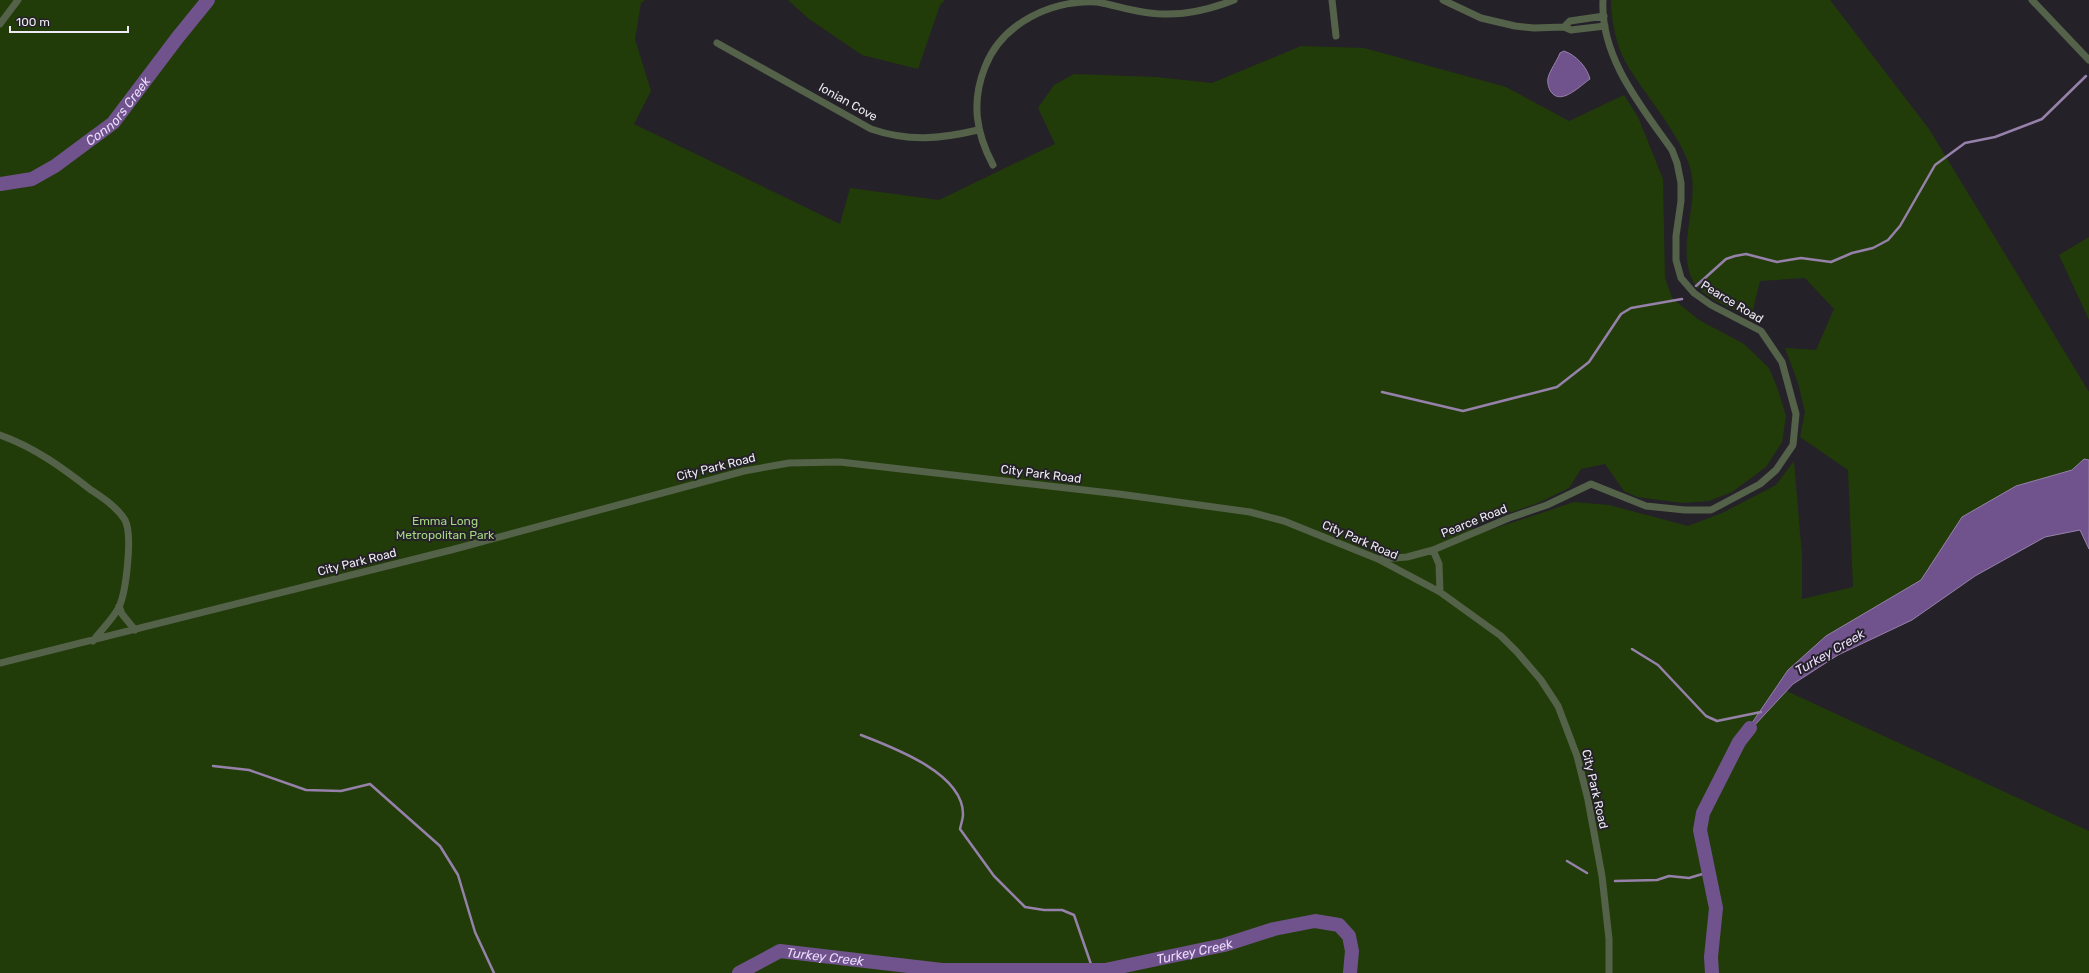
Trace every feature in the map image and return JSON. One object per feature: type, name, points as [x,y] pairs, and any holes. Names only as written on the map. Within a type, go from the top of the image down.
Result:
[{"type":"street","points":[[0,24],[18,0]]},
{"type":"street","points":[[993,166],[982,143],[978,130],[976,120],[976,98],[987,61],[1002,38],[1020,21],[1031,14],[1058,4],[1072,1],[1098,2],[1139,12],[1164,14],[1200,11],[1234,0]]},
{"type":"street","points":[[1332,0],[1336,36]]},
{"type":"street","points":[[1444,0],[1481,18],[1507,25],[1534,28],[1564,27],[1571,30],[1605,26]]},
{"type":"street","name":"Pearce Road","points":[[1378,559],[1407,557],[1433,550],[1509,518],[1547,505],[1591,484],[1646,506],[1685,510],[1711,510],[1760,484],[1776,470],[1793,445],[1796,414],[1782,362],[1760,331],[1711,305],[1694,294],[1681,278],[1676,260],[1676,236],[1681,201],[1677,163],[1672,150],[1621,73],[1610,46],[1605,26],[1603,0]]},
{"type":"street","points":[[2032,0],[2089,60]]},
{"type":"street","points":[[1564,27],[1570,21],[1604,16]]},
{"type":"street","name":"Ionian Cove","points":[[717,43],[871,128],[893,136],[924,138],[954,136],[978,130]]},
{"type":"street","points":[[0,435],[26,447],[58,465],[113,506],[121,515],[128,527],[128,560],[119,606],[92,641]]},
{"type":"street","name":"City Park Road","points":[[0,663],[515,533],[744,471],[779,464],[809,461],[855,463],[1250,512],[1284,521],[1378,559],[1440,592],[1501,636],[1518,652],[1541,680],[1558,706],[1577,756],[1588,800],[1602,876],[1609,939],[1609,973]]},
{"type":"street","points":[[1433,550],[1439,564],[1440,592]]},
{"type":"street","points":[[119,606],[122,614],[135,630]]},
{"type":"green space","name":"Emma Long Metropolitan Park","points":[[0,0],[645,0],[641,3],[635,39],[651,91],[634,124],[840,224],[850,188],[939,200],[1055,144],[1038,108],[1054,85],[1074,74],[1156,77],[1212,83],[1301,46],[1364,48],[1506,87],[1569,121],[1624,95],[1638,117],[1663,179],[1665,278],[1672,298],[1699,320],[1744,344],[1769,368],[1786,416],[1782,442],[1766,467],[1732,492],[1709,501],[1683,503],[1637,497],[1624,491],[1605,464],[1581,469],[1569,488],[1538,503],[1469,527],[1481,533],[1574,502],[1609,505],[1688,526],[1722,513],[1776,485],[1794,461],[1802,556],[1802,599],[1853,587],[1848,470],[1800,437],[1805,412],[1798,383],[1785,348],[1816,350],[1834,309],[1805,278],[1760,281],[1751,318],[1719,303],[1697,287],[1688,267],[1687,253],[1687,238],[1693,193],[1689,164],[1675,136],[1622,55],[1615,31],[1611,0],[1830,0],[1929,129],[2089,392],[2089,460],[2084,459],[2072,470],[2016,486],[1939,555],[1921,580],[1826,636],[1776,686],[2089,831],[2089,973],[0,973]]},
{"type":"green space","points":[[788,0],[945,0],[940,5],[918,69],[862,55],[809,19]]},
{"type":"green space","points":[[2089,237],[2089,320],[2059,255]]},
{"type":"water","points":[[1564,51],[1573,55],[1580,62],[1590,79],[1571,93],[1561,97],[1556,96],[1551,92],[1548,86],[1548,78],[1560,53]]},
{"type":"water","points":[[2084,459],[2089,460],[2089,549],[2080,530],[2045,537],[1975,576],[1912,620],[1838,655],[1793,684],[1739,742],[1788,670],[1826,636],[1921,580],[1962,517],[2016,486],[2072,470]]},
{"type":"waterway","name":"Connors Creek","points":[[0,184],[32,179],[55,166],[113,123],[208,0]]},
{"type":"waterway","points":[[1696,286],[1726,259],[1735,256],[1746,254],[1777,262],[1801,258],[1831,262],[1852,253],[1873,248],[1888,240],[1900,226],[1935,165],[1965,143],[1995,137],[2042,119],[2086,76]]},
{"type":"waterway","points":[[1382,392],[1463,411],[1557,387],[1589,362],[1621,314],[1631,308],[1682,299]]},
{"type":"waterway","points":[[1632,649],[1658,665],[1706,716],[1717,721],[1761,712]]},
{"type":"waterway","name":"Turkey Creek","points":[[1712,973],[1711,957],[1716,908],[1700,830],[1703,813],[1739,742],[1750,728]]},
{"type":"waterway","points":[[861,735],[907,754],[939,774],[951,786],[960,799],[963,814],[960,829],[994,876],[1025,907],[1044,910],[1062,910],[1074,915],[1093,970]]},
{"type":"waterway","points":[[213,766],[249,770],[306,790],[341,791],[370,784],[440,846],[458,875],[475,932],[494,973]]},
{"type":"waterway","points":[[1567,861],[1587,873]]},
{"type":"waterway","points":[[1615,881],[1657,880],[1669,876],[1689,878],[1709,872]]},
{"type":"waterway","name":"Turkey Creek","points":[[739,973],[780,951],[942,970],[1105,970],[1224,945],[1274,929],[1315,921],[1339,925],[1349,936],[1352,951],[1350,973]]}]
